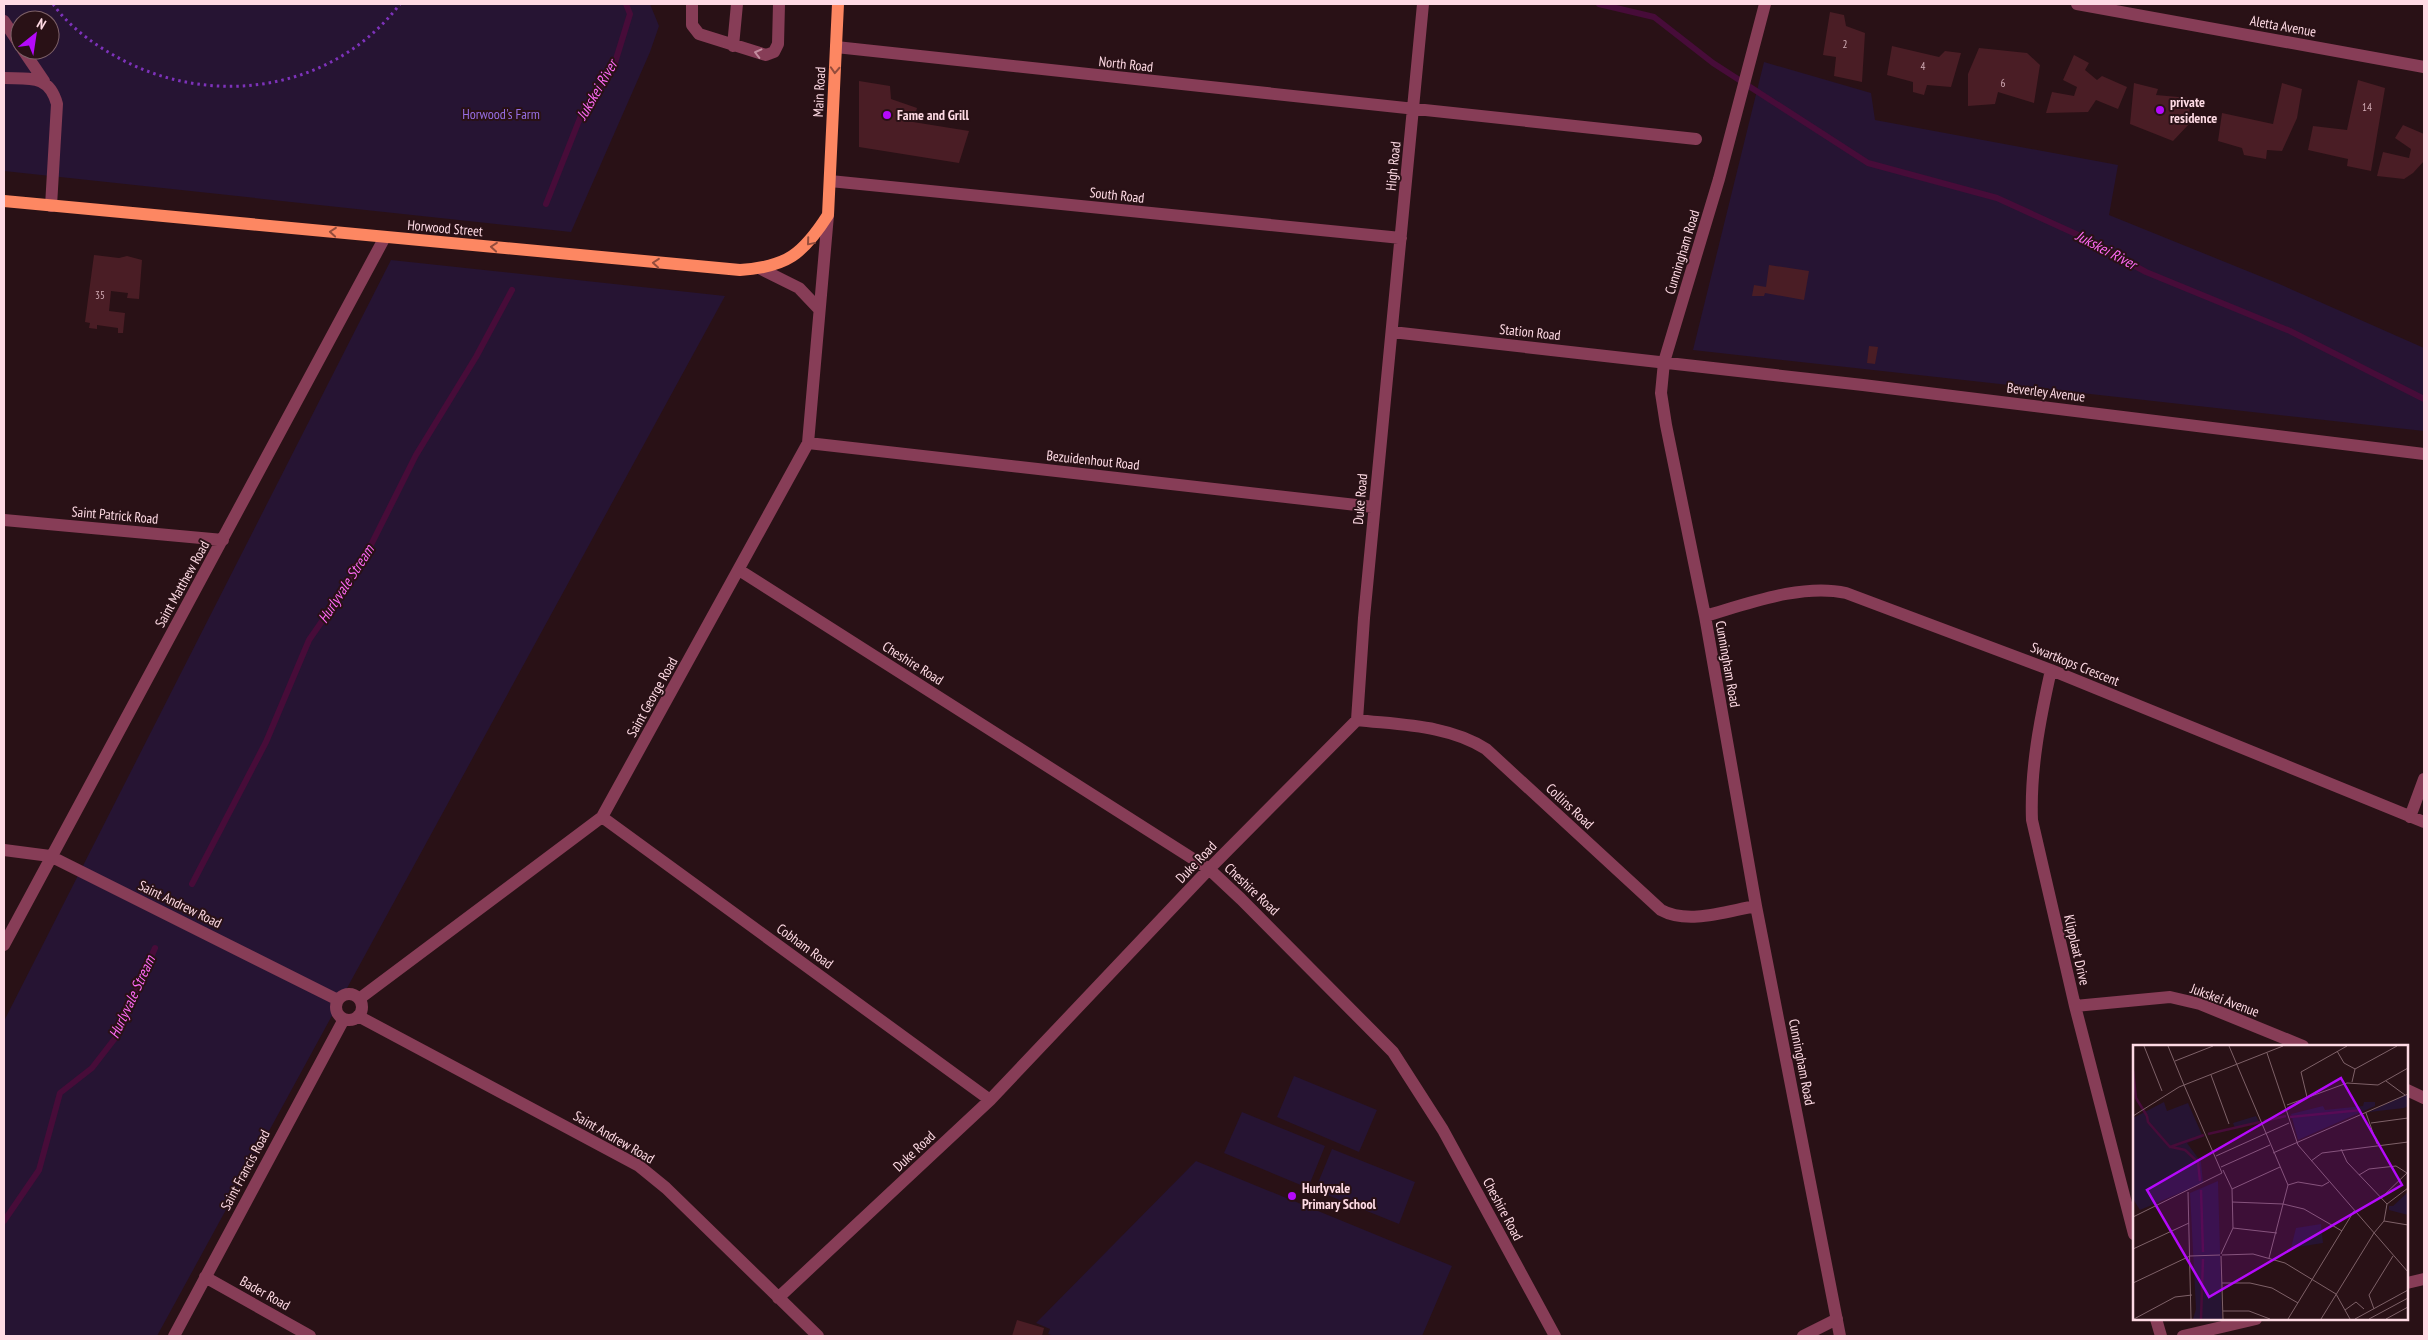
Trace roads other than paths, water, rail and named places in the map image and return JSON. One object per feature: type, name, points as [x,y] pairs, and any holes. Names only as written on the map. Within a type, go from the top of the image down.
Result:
[{"type":"main road","name":"Main Road","points":[[830,181],[838,4]]},
{"type":"main road","name":"Horwood Street","points":[[4,202],[740,270],[760,269],[782,264],[801,252],[813,239],[828,215],[830,181]]},
{"type":"street","points":[[692,4],[692,25],[699,34],[766,55],[774,52],[778,44],[779,4]]},
{"type":"street","points":[[733,46],[737,4]]},
{"type":"street","name":"High Road","points":[[1392,332],[1423,4]]},
{"type":"street","name":"Cunningham Road","points":[[1765,4],[1719,179],[1664,362],[1661,393],[1705,616],[1756,906],[1840,1336]]},
{"type":"street","name":"Aletta Avenue","points":[[2077,4],[2424,67]]},
{"type":"street","name":"North Road","points":[[836,47],[1696,139]]},
{"type":"street","points":[[30,60],[44,82],[54,92],[57,104],[51,206]]},
{"type":"street","points":[[4,78],[34,79],[44,82]]},
{"type":"street","name":"South Road","points":[[830,181],[1401,238]]},
{"type":"street","name":"Saint George Road","points":[[359,998],[602,817],[808,443],[816,360],[818,308],[828,215]]},
{"type":"street","name":"Saint Matthew Road","points":[[4,945],[50,856],[223,540],[385,237]]},
{"type":"street","points":[[760,269],[798,288],[818,308]]},
{"type":"street","name":"Station Road","points":[[1392,332],[1664,362]]},
{"type":"street","name":"Duke Road","points":[[778,1298],[990,1100],[1209,870],[1357,720],[1374,507],[1392,332]]},
{"type":"street","name":"Beverley Avenue","points":[[1664,362],[2424,454]]},
{"type":"street","name":"Bezuidenhout Road","points":[[808,443],[1374,507]]},
{"type":"street","name":"Saint Patrick Road","points":[[4,520],[223,540]]},
{"type":"street","name":"Cheshire Road","points":[[739,570],[1209,870],[1248,906],[1393,1052],[1444,1130],[1555,1336]]},
{"type":"street","name":"Swartkops Crescent","points":[[1705,616],[1795,593],[1832,590],[2051,670],[2424,822]]},
{"type":"street","name":"Klipplaat Drive","points":[[2051,670],[2039,724],[2031,802],[2032,820],[2075,1006],[2133,1230]]},
{"type":"street","name":"Collins Road","points":[[1357,720],[1443,731],[1472,740],[1486,749],[1661,910],[1668,914],[1691,916],[1756,906]]},
{"type":"street","points":[[2410,817],[2424,779]]},
{"type":"street","name":"Cobham Road","points":[[602,817],[990,1100]]},
{"type":"street","name":"Saint Andrew Road","points":[[4,850],[50,856],[338,1000]]},
{"type":"street","points":[[346,995],[359,998],[362,1004],[358,1016],[355,1019],[344,1019],[336,1011],[338,1000],[346,995]]},
{"type":"street","name":"Jukskei Avenue","points":[[2075,1006],[2170,997],[2200,1004],[2301,1045]]},
{"type":"street","name":"Saint Andrew Road","points":[[358,1016],[639,1166],[666,1188],[818,1336]]},
{"type":"street","name":"Saint Francis Road","points":[[174,1336],[344,1019]]},
{"type":"street","points":[[2408,1090],[2424,1098]]},
{"type":"street","name":"Bader Road","points":[[204,1277],[310,1336]]},
{"type":"street","points":[[2408,1283],[2424,1278]]},
{"type":"street","points":[[1803,1336],[1837,1319]]},
{"type":"street","points":[[2156,1320],[2161,1336]]},
{"type":"street","points":[[2183,1336],[2252,1320]]},
{"type":"waterway","name":"Jukskei River","points":[[546,204],[584,108],[613,69],[630,14],[626,4]]},
{"type":"waterway","name":"Jukskei River","points":[[1599,4],[1654,17],[1713,63],[1868,163],[1997,198],[2076,234],[2146,272],[2290,331],[2424,399]]},
{"type":"waterway","name":"Hurlyvale Stream","points":[[192,884],[266,742],[309,640],[361,565],[416,455],[476,357],[512,290]]},
{"type":"waterway","name":"Hurlyvale Stream","points":[[4,1221],[39,1170],[60,1093],[92,1068],[116,1037],[155,948]]},
{"type":"place","name":"private residence","points":[[2160,110]]},
{"type":"place","name":"Fame and Grill","points":[[887,115]]},
{"type":"place","name":"Hurlyvale Primary School","points":[[1292,1196]]},
{"type":"park label","name":"Horwood's Farm","points":[[501,114]]}]
